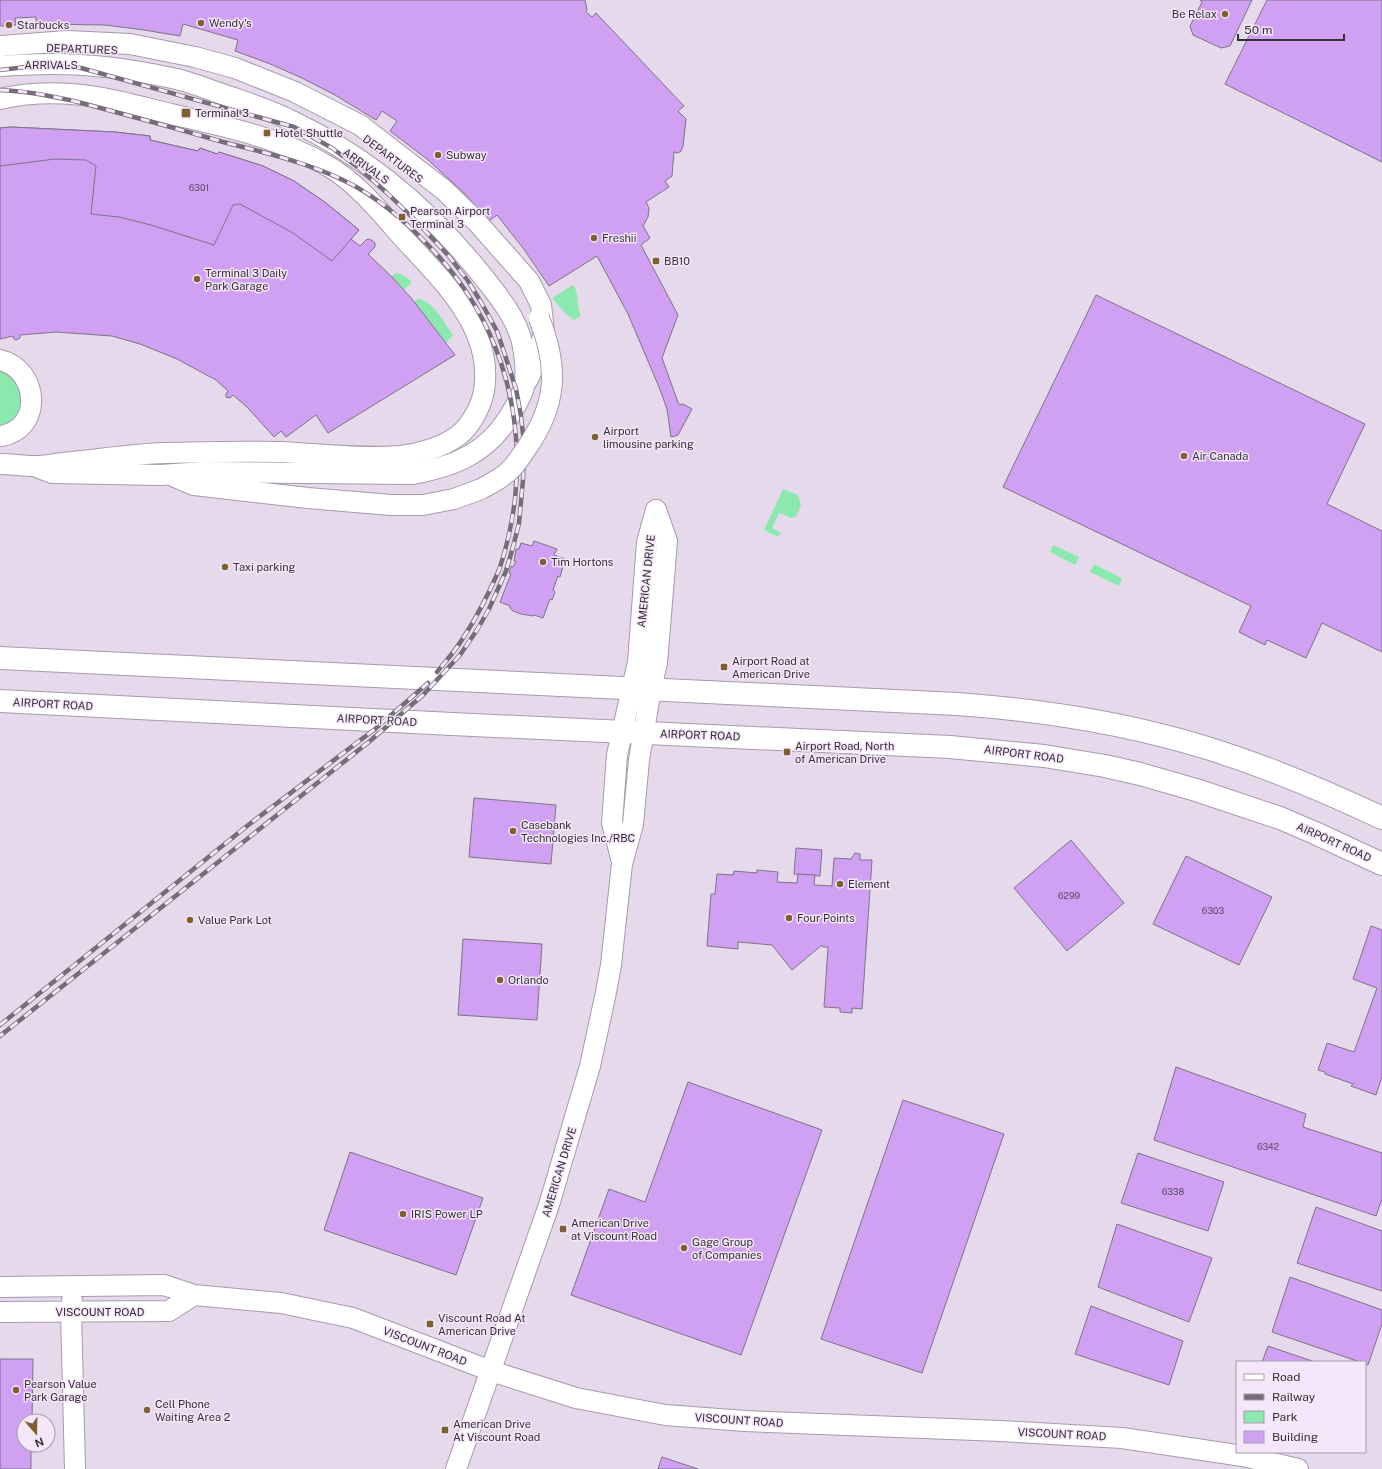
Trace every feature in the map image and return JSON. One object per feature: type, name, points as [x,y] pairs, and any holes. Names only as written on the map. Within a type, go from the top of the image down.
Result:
[{"type":"main road","points":[[0,658],[957,704],[1034,711],[1132,728],[1207,748],[1300,781],[1382,818]]},
{"type":"main road","name":"AIRPORT ROAD","points":[[0,701],[950,747],[1016,752],[1065,759],[1140,774],[1196,790],[1280,818],[1382,864]]},
{"type":"street","points":[[0,46],[67,41],[130,44],[195,57],[235,68],[295,92],[360,125],[444,190],[476,221],[529,281],[541,305],[544,331],[538,358],[516,405],[504,425],[488,443],[469,456],[439,469],[413,474],[204,472],[170,475],[52,473],[34,466]]},
{"type":"street","name":"DEPARTURES","points":[[0,51],[58,48],[104,48],[156,54],[226,73],[303,101],[342,121],[368,139],[415,174],[443,198],[459,213],[499,260],[539,318],[550,349],[552,375],[551,393],[547,411],[536,434],[509,472],[481,489],[454,499],[423,505],[391,504],[308,498],[194,485],[170,475]]},
{"type":"street","name":"ARRIVALS","points":[[0,66],[56,64],[100,67],[174,78],[291,120],[320,135],[359,159],[401,191],[427,214],[473,263],[499,296],[515,323],[522,341],[524,357],[524,386]]},
{"type":"street","points":[[0,99],[13,96],[70,94],[98,97],[243,130],[295,150],[327,165],[348,179],[373,204],[444,283],[462,307],[477,333],[486,377],[482,400],[469,425],[447,442],[433,448],[402,456],[347,457],[278,452],[162,453],[34,466],[0,464]]},
{"type":"street","points":[[0,360],[12,364],[22,372],[29,384],[32,397],[28,419],[18,428],[6,435],[0,436]]},
{"type":"street","name":"AMERICAN DRIVE","points":[[456,1469],[548,1209],[590,1066],[610,965],[622,864],[612,823],[617,755],[633,732],[642,688],[657,663],[667,541],[656,510],[647,542],[638,662],[642,688]]},
{"type":"street","name":"VISCOUNT ROAD","points":[[0,1288],[164,1285],[194,1295],[281,1303],[353,1318],[490,1371],[576,1398],[665,1415],[745,1421],[1001,1431],[1122,1438],[1243,1456],[1298,1469]]},
{"type":"street","points":[[73,1286],[71,1312],[74,1469]]},
{"type":"street","name":"VISCOUNT ROAD","points":[[0,1312],[169,1311],[194,1295]]},
{"type":"green space","points":[[397,273],[405,276],[411,281],[411,283],[404,290],[391,276]]},
{"type":"green space","points":[[573,285],[581,316],[574,320],[567,315],[552,298]]},
{"type":"green space","points":[[418,299],[423,300],[434,308],[453,335],[446,343],[414,302]]},
{"type":"green space","points":[[0,369],[11,373],[24,392],[18,417],[0,429]]},
{"type":"green space","points":[[783,489],[798,495],[801,505],[796,517],[792,518],[779,513],[772,528],[781,533],[778,537],[764,530]]},
{"type":"green space","points":[[1053,545],[1079,557],[1075,565],[1050,552]]},
{"type":"green space","points":[[1094,564],[1122,578],[1119,586],[1090,572]]},
{"type":"building","points":[[0,0],[585,0],[586,12],[592,17],[596,13],[684,106],[678,111],[686,119],[683,146],[681,151],[678,153],[674,152],[672,176],[665,181],[669,187],[646,202],[649,208],[648,217],[643,226],[650,238],[641,245],[678,315],[662,358],[679,405],[683,404],[692,409],[678,435],[671,437],[667,409],[659,387],[628,314],[597,256],[549,286],[523,248],[497,215],[489,221],[465,194],[427,159],[390,131],[397,121],[382,111],[376,120],[335,95],[302,78],[268,63],[235,51],[238,40],[183,24],[180,36],[105,25],[36,24],[36,17],[15,18],[16,25],[0,26]]},
{"type":"building","points":[[1200,0],[1252,0],[1230,46],[1221,48],[1193,35],[1190,26],[1202,2]]},
{"type":"building","points":[[1267,0],[1382,0],[1382,162],[1225,84]]},
{"type":"building","name":"Terminal 3 Daily Park Garage","points":[[11,127],[115,132],[150,136],[150,140],[198,151],[200,148],[217,154],[219,152],[263,166],[294,181],[326,203],[359,230],[351,239],[360,246],[369,239],[375,243],[375,247],[368,254],[412,299],[455,355],[328,433],[316,415],[286,437],[281,431],[274,437],[247,407],[233,395],[230,398],[226,397],[228,391],[216,380],[177,359],[140,344],[112,336],[56,332],[20,335],[20,338],[16,340],[13,336],[0,339],[0,128]]},
{"type":"building","points":[[11,127],[115,132],[150,136],[150,140],[198,151],[200,148],[217,154],[219,152],[263,166],[294,181],[326,203],[359,230],[332,261],[293,233],[240,204],[233,205],[214,245],[151,225],[119,217],[91,214],[96,166],[86,160],[55,159],[0,166],[0,128]]},
{"type":"building","name":"Air Canada","points":[[1096,295],[1365,424],[1327,504],[1382,531],[1382,652],[1322,623],[1306,658],[1267,640],[1265,645],[1239,632],[1251,606],[1003,487]]},
{"type":"building","points":[[534,541],[557,549],[554,555],[565,559],[560,577],[558,576],[553,590],[555,592],[552,600],[550,599],[543,618],[534,615],[521,614],[513,611],[510,606],[500,602],[511,574],[509,573],[511,566],[513,567],[516,561],[514,561],[516,549],[519,549],[521,543],[532,546]]},
{"type":"building","name":"Casebank Technologies Inc./RBC","points":[[474,798],[556,805],[551,864],[469,857]]},
{"type":"building","points":[[1071,840],[1124,903],[1067,951],[1014,888]]},
{"type":"building","points":[[796,848],[822,850],[820,876],[794,874]]},
{"type":"building","name":"Four Points","points":[[855,853],[860,854],[860,860],[872,860],[862,1009],[852,1008],[852,1013],[840,1012],[840,1008],[824,1007],[828,947],[823,947],[822,945],[792,970],[772,945],[738,942],[738,949],[707,946],[711,894],[715,894],[717,874],[733,875],[734,871],[757,873],[757,870],[778,872],[777,882],[797,883],[798,874],[815,875],[814,885],[832,886],[834,858],[851,859]]},
{"type":"building","points":[[1186,856],[1272,897],[1239,965],[1153,924]]},
{"type":"building","points":[[1371,926],[1382,930],[1382,1077],[1376,1095],[1351,1086],[1353,1084],[1318,1070],[1327,1043],[1354,1052],[1377,988],[1353,979]]},
{"type":"building","name":"Orlando","points":[[463,939],[542,944],[537,1020],[458,1015]]},
{"type":"building","points":[[1176,1067],[1306,1114],[1303,1127],[1382,1153],[1382,1199],[1376,1216],[1154,1140]]},
{"type":"building","name":"Gage Group of Companies","points":[[688,1082],[822,1130],[741,1355],[571,1295],[609,1189],[645,1202]]},
{"type":"building","points":[[903,1100],[1004,1134],[922,1373],[821,1339]]},
{"type":"building","name":"IRIS Power LP","points":[[350,1152],[483,1198],[456,1275],[324,1230]]},
{"type":"building","points":[[1138,1153],[1224,1182],[1208,1231],[1121,1203]]},
{"type":"building","points":[[1316,1207],[1382,1231],[1382,1291],[1297,1263]]},
{"type":"building","points":[[1117,1224],[1212,1258],[1189,1322],[1098,1287]]},
{"type":"building","points":[[1290,1277],[1382,1310],[1382,1324],[1368,1365],[1366,1364],[1366,1361],[1357,1361],[1272,1332]]},
{"type":"building","points":[[1091,1306],[1183,1341],[1169,1385],[1075,1354]]},
{"type":"building","points":[[1268,1346],[1312,1361],[1262,1361]]},
{"type":"building","name":"Pearson Value Park Garage","points":[[0,1359],[33,1359],[32,1413],[16,1413],[16,1453],[31,1453],[31,1469],[0,1469]]},
{"type":"building","points":[[662,1457],[698,1469],[658,1469]]},
{"type":"railway","points":[[0,70],[43,65],[81,68],[294,127],[332,148],[360,169],[414,219],[448,255],[468,281],[497,331],[516,389],[524,443],[523,480],[519,523],[506,571],[489,609],[460,655],[423,695],[370,741],[0,1036]]},
{"type":"railway","points":[[0,90],[20,91],[78,102],[303,164],[334,176],[371,196],[402,220],[430,247],[453,273],[473,302],[489,332],[501,363],[510,395],[515,429],[517,464],[515,499],[512,517],[507,544],[499,570],[468,630],[454,651],[437,672]]},
{"type":"railway","points":[[0,1025],[247,826],[375,729],[428,683]]},
{"type":"place","name":"Be Relax","points":[[1225,14]]},
{"type":"place","name":"Wendy's","points":[[201,23]]},
{"type":"place","name":"Starbucks","points":[[9,25]]},
{"type":"place","name":"Terminal 3","points":[[186,113]]},
{"type":"place","name":"Hotel Shuttle","points":[[267,133]]},
{"type":"place","name":"Subway","points":[[438,155]]},
{"type":"place","name":"Pearson Airport Terminal 3","points":[[402,217]]},
{"type":"place","name":"Freshii","points":[[594,238]]},
{"type":"place","name":"BB10","points":[[656,261]]},
{"type":"place","name":"Terminal 3 Daily Park Garage","points":[[197,279]]},
{"type":"place","name":"Airport limousine parking","points":[[595,437]]},
{"type":"place","name":"Air Canada","points":[[1184,456]]},
{"type":"place","name":"Tim Hortons","points":[[543,562]]},
{"type":"place","name":"Taxi parking","points":[[225,567]]},
{"type":"place","name":"Airport Road at American Drive","points":[[724,667]]},
{"type":"place","name":"Airport Road, North of American Drive","points":[[787,752]]},
{"type":"place","name":"Casebank Technologies Inc./RBC","points":[[513,831]]},
{"type":"place","name":"Element","points":[[840,884]]},
{"type":"place","name":"Four Points","points":[[789,918]]},
{"type":"place","name":"Value Park Lot","points":[[190,920]]},
{"type":"place","name":"Orlando","points":[[500,980]]},
{"type":"place","name":"IRIS Power LP","points":[[403,1214]]},
{"type":"place","name":"American Drive at Viscount Road","points":[[563,1229]]},
{"type":"place","name":"Gage Group of Companies","points":[[684,1248]]},
{"type":"place","name":"Viscount Road At American Drive","points":[[430,1324]]},
{"type":"place","name":"Pearson Value Park Garage","points":[[16,1390]]},
{"type":"place","name":"Cell Phone Waiting Area 2","points":[[147,1410]]},
{"type":"place","name":"American Drive At Viscount Road","points":[[445,1430]]}]
